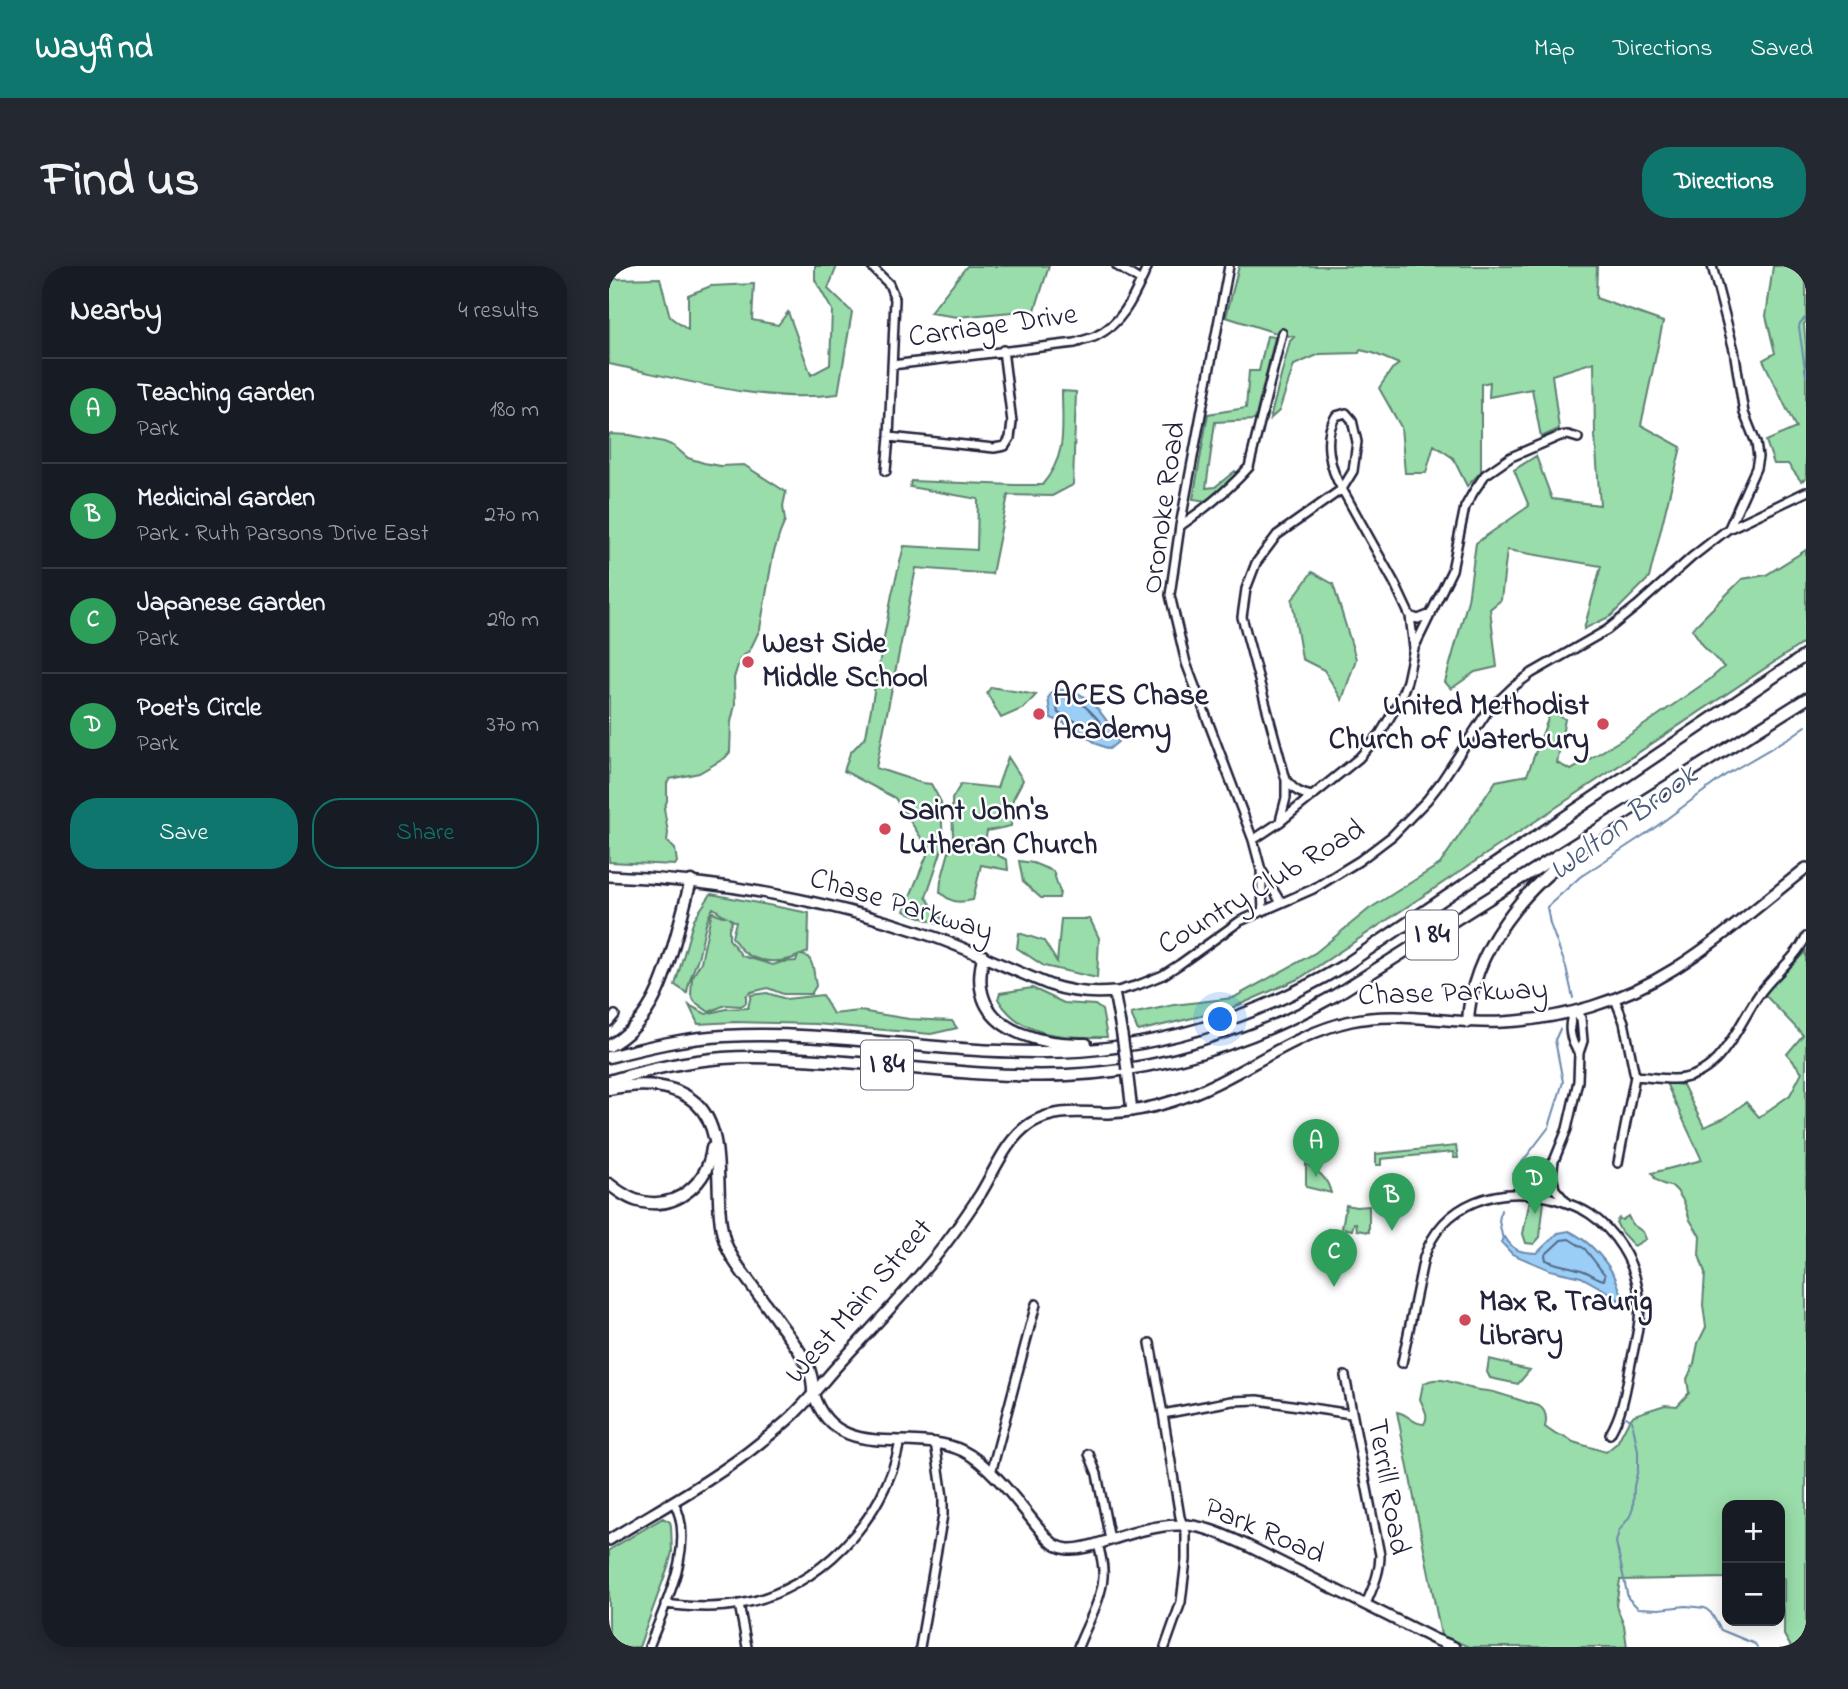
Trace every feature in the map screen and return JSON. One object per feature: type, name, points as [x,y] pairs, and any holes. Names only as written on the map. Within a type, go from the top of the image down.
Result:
[{"type":"highway","name":"I 84","points":[[609,1058],[671,1043],[750,1035],[1018,1052],[1091,1050],[1164,1038],[1213,1026],[1303,989],[1335,971],[1806,655]]},
{"type":"highway","name":"I 84","points":[[609,1081],[663,1067],[724,1058],[774,1057],[1042,1075],[1116,1070],[1195,1054],[1267,1030],[1335,996],[1806,699]]},
{"type":"highway","points":[[1468,1022],[1470,1001],[1481,967],[1502,928],[1530,891],[1562,862],[1682,777]]},
{"type":"highway","points":[[609,1046],[638,1024],[656,999],[668,967],[691,881]]},
{"type":"highway","points":[[983,956],[980,981],[983,998],[1000,1021],[1019,1033],[1039,1040],[1077,1045],[1164,1038]]},
{"type":"highway","points":[[609,1089],[644,1085],[667,1088],[688,1097],[705,1113],[715,1140],[724,1238],[740,1269],[799,1352],[811,1373],[813,1393]]},
{"type":"highway","points":[[609,1184],[632,1199],[650,1203],[670,1201],[688,1192],[701,1178],[709,1163],[712,1141],[705,1113]]},
{"type":"main road","name":"Chase Parkway","points":[[1132,1111],[1191,1095],[1308,1036],[1352,1021],[1400,1017],[1468,1022],[1517,1021],[1574,1012],[1615,999],[1680,965],[1806,868]]},
{"type":"main road","name":"Chase Parkway","points":[[609,876],[691,881],[762,891],[836,908],[918,932],[983,956],[1049,985],[1090,993],[1114,992]]},
{"type":"main road","points":[[1114,992],[1132,1111]]},
{"type":"main road","name":"West Main Street","points":[[609,1540],[727,1467],[758,1445],[799,1409],[934,1259],[1024,1128],[1044,1117],[1059,1113],[1132,1111]]},
{"type":"main road","name":"Park Road","points":[[813,1393],[820,1411],[847,1434],[872,1441],[935,1443],[962,1450],[991,1473],[1052,1543],[1067,1549],[1182,1524],[1223,1535],[1454,1647]]},
{"type":"street","points":[[871,266],[889,284],[895,299],[886,471]]},
{"type":"street","points":[[1117,266],[1141,281]]},
{"type":"street","name":"Carriage Drive","points":[[892,365],[1075,343],[1097,335],[1118,320],[1132,301],[1148,266]]},
{"type":"street","name":"Oronoke Road","points":[[1229,266],[1180,526],[1170,595],[1186,663],[1253,840],[1261,870],[1263,910]]},
{"type":"street","points":[[1712,266],[1734,350],[1744,413],[1759,457],[1728,529]]},
{"type":"street","points":[[1180,526],[1209,506],[1249,467],[1282,333]]},
{"type":"street","points":[[889,437],[994,448],[1005,446],[1010,438],[1012,422],[1003,350]]},
{"type":"street","points":[[1280,822],[1286,798],[1286,780],[1242,617],[1246,589],[1256,563],[1277,535],[1342,489],[1353,471],[1357,442],[1352,420],[1346,413],[1336,416],[1330,425],[1329,445],[1334,476],[1342,489],[1395,583],[1410,616],[1414,648]]},
{"type":"street","points":[[1253,840],[1280,822],[1359,758],[1380,734],[1399,702],[1414,648],[1452,570],[1465,507],[1485,475],[1511,457],[1560,436],[1578,438]]},
{"type":"street","name":"Country Club Road","points":[[1114,992],[1163,975],[1230,927],[1323,884],[1359,861],[1392,836],[1427,800],[1487,712],[1513,687],[1532,673],[1607,630],[1728,529],[1806,492]]},
{"type":"street","points":[[1738,507],[1749,519]]},
{"type":"street","points":[[1410,616],[1418,620],[1430,614]]},
{"type":"street","points":[[1286,780],[1296,791],[1313,796]]},
{"type":"street","name":"Oronoke Road","points":[[1261,870],[1281,903]]},
{"type":"street","points":[[1635,1076],[1687,1078],[1711,1065],[1725,1050],[1758,996],[1791,959],[1806,937]]},
{"type":"street","points":[[1615,999],[1624,1022],[1635,1076],[1618,1163]]},
{"type":"street","points":[[1566,1202],[1555,1189],[1552,1175],[1554,1161],[1574,1104],[1579,1053],[1583,1044],[1583,1024],[1574,1012],[1570,1026],[1572,1042],[1579,1053]]},
{"type":"street","points":[[609,1022],[615,1015]]},
{"type":"street","points":[[1517,1192],[1532,1183],[1554,1161]]},
{"type":"street","points":[[1402,1363],[1430,1240],[1448,1218],[1464,1206],[1488,1197],[1517,1192],[1566,1202],[1589,1214],[1613,1236],[1625,1252],[1638,1288],[1639,1327],[1621,1410],[1610,1434]]},
{"type":"street","points":[[991,1473],[1036,1304]]},
{"type":"street","points":[[1150,1343],[1180,1517],[1187,1533],[1181,1602],[1165,1647]]},
{"type":"street","name":"Terrill Road","points":[[1345,1376],[1380,1555],[1377,1580],[1366,1604]]},
{"type":"street","points":[[1163,1414],[1232,1401],[1258,1400],[1351,1414]]},
{"type":"street","points":[[664,1604],[703,1607],[739,1604],[768,1596],[818,1570],[859,1531],[892,1472],[900,1441]]},
{"type":"street","points":[[920,1647],[943,1515],[935,1443]]},
{"type":"street","points":[[1089,1454],[1097,1474],[1110,1540]]},
{"type":"street","points":[[649,1647],[682,1548],[680,1521],[673,1501]]},
{"type":"street","points":[[1078,1647],[1103,1580],[1103,1564],[1098,1544]]},
{"type":"street","points":[[739,1604],[747,1647]]},
{"type":"green space","points":[[815,266],[837,266],[828,289],[852,312],[838,394],[781,396],[752,393],[609,364],[609,282],[615,279],[660,278],[670,317],[688,330],[688,295],[711,286],[754,284],[752,320],[778,325],[788,312],[811,375],[830,365],[832,310],[815,280]]},
{"type":"green space","points":[[967,266],[1049,266],[1035,310],[958,317],[930,313]]},
{"type":"green space","points":[[1239,266],[1597,266],[1596,298],[1663,322],[1641,425],[1681,447],[1649,578],[1611,616],[1584,629],[1601,566],[1507,550],[1501,600],[1490,609],[1497,667],[1475,672],[1451,689],[1445,682],[1468,600],[1476,543],[1529,506],[1514,470],[1536,456],[1552,499],[1600,505],[1595,436],[1594,362],[1552,375],[1559,429],[1541,437],[1532,389],[1489,397],[1490,382],[1481,384],[1481,472],[1467,486],[1453,458],[1434,445],[1426,473],[1405,473],[1401,427],[1379,388],[1392,369],[1399,364],[1373,353],[1360,350],[1359,353],[1320,354],[1294,365],[1279,411],[1270,419],[1290,341],[1294,337],[1226,317]]},
{"type":"green space","points":[[1773,266],[1806,266],[1806,479],[1801,481],[1788,464],[1774,464],[1766,441],[1796,428],[1763,360],[1775,353],[1766,316]]},
{"type":"green space","points":[[1267,336],[1275,337],[1255,420],[1215,422],[1206,488],[1215,487],[1235,471],[1238,474],[1207,501],[1193,499],[1208,414],[1246,408],[1249,371],[1259,371]]},
{"type":"green space","points":[[1062,391],[1076,392],[1073,485],[1052,496],[1008,495],[992,574],[916,568],[876,768],[931,784],[941,802],[943,846],[926,897],[940,917],[955,930],[904,911],[929,850],[895,798],[844,771],[850,753],[866,736],[892,594],[904,546],[977,550],[978,499],[910,487],[911,481],[1042,485],[1060,451],[1063,429]]},
{"type":"green space","points":[[609,434],[664,442],[674,446],[688,458],[704,463],[720,466],[744,465],[786,492],[783,506],[785,521],[773,555],[760,629],[750,650],[740,659],[734,678],[735,705],[731,722],[730,752],[725,758],[699,773],[670,779],[667,783],[667,801],[664,808],[667,841],[675,849],[675,865],[609,862]]},
{"type":"green space","points":[[1806,550],[1806,641],[1300,978],[1230,1009],[1138,1031],[1131,1014],[1174,1005],[1233,998],[1315,953],[1369,909],[1440,864],[1496,781],[1527,775],[1551,711],[1565,719],[1557,763],[1571,770],[1631,734],[1709,680],[1724,667],[1705,648],[1692,629],[1742,579],[1766,575]]},
{"type":"green space","points":[[1312,572],[1333,584],[1356,659],[1342,700],[1324,670],[1302,659],[1292,600]]},
{"type":"green space","points":[[991,687],[1036,695],[1024,708],[1001,718],[987,693]]},
{"type":"green space","points":[[1008,757],[1023,780],[1013,799],[1011,826],[987,831],[984,848],[1007,860],[1008,870],[981,865],[973,900],[951,900],[940,892],[953,837],[952,799],[961,784],[997,788]]},
{"type":"green space","points":[[1019,861],[1053,871],[1060,892],[1059,898],[1041,898],[1023,882]]},
{"type":"green space","points":[[711,894],[809,913],[808,952],[801,955],[809,957],[816,986],[811,994],[783,994],[768,988],[751,992],[746,996],[746,1003],[741,1006],[725,1005],[709,1012],[695,1002],[691,995],[692,978],[701,962],[711,915],[713,912],[725,916],[713,908],[687,993],[675,985],[694,919]],"holes":[[[729,918],[736,922],[732,937],[748,955],[769,961],[798,956],[796,961],[773,965],[742,956],[729,939],[732,922]]]},
{"type":"green space","points":[[1061,919],[1090,919],[1099,938],[1097,978],[1044,966],[1017,948],[1019,933],[1044,941],[1057,962]]},
{"type":"green space","points":[[1806,951],[1806,1647],[1791,1647],[1784,1635],[1785,1500],[1722,1500],[1722,1578],[1620,1580],[1616,1605],[1624,1625],[1627,1647],[1469,1647],[1441,1635],[1397,1412],[1424,1424],[1426,1415],[1420,1399],[1423,1384],[1435,1380],[1447,1381],[1539,1406],[1546,1415],[1545,1427],[1555,1434],[1606,1452],[1617,1443],[1634,1415],[1665,1405],[1677,1406],[1689,1393],[1687,1379],[1706,1327],[1703,1305],[1705,1273],[1699,1255],[1700,1236],[1677,1191],[1655,1179],[1652,1173],[1702,1160],[1666,1083],[1683,1085],[1704,1127],[1725,1118],[1746,1102],[1759,1117],[1790,1095],[1802,1072],[1787,1054],[1803,1035],[1764,994]]},
{"type":"green space","points":[[1032,988],[1064,1003],[1095,1005],[1102,1010],[1107,1037],[1061,1036],[1032,1029],[1019,1022],[998,999],[1000,993]]},
{"type":"green space","points":[[767,993],[786,999],[822,995],[833,1014],[860,1011],[909,1019],[952,1021],[957,1028],[931,1034],[816,1024],[698,1024],[689,1005],[706,1014],[726,1009],[748,1008],[751,995]]},
{"type":"green space","points":[[1456,1146],[1458,1158],[1454,1158],[1453,1152],[1381,1159],[1381,1165],[1376,1165],[1376,1154]]},
{"type":"green space","points":[[1306,1164],[1322,1175],[1331,1193],[1306,1187]]},
{"type":"green space","points":[[1530,1199],[1544,1201],[1540,1237],[1534,1244],[1526,1243],[1523,1234]]},
{"type":"green space","points":[[1346,1205],[1369,1206],[1369,1232],[1357,1230],[1356,1223],[1352,1230],[1342,1228]]},
{"type":"green space","points":[[1628,1216],[1646,1239],[1634,1246],[1616,1222],[1619,1218],[1622,1220]]},
{"type":"green space","points":[[1328,1229],[1340,1233],[1337,1248],[1341,1249],[1337,1263],[1320,1260],[1323,1232]]},
{"type":"green space","points":[[1489,1359],[1530,1370],[1518,1384],[1490,1378],[1487,1372]]},
{"type":"green space","points":[[663,1518],[670,1522],[672,1552],[639,1647],[609,1647],[609,1550]]},
{"type":"water","points":[[1054,690],[1070,690],[1086,698],[1111,727],[1118,742],[1109,749],[1097,744],[1074,727],[1051,718],[1048,698]]},
{"type":"water","points":[[1569,1231],[1589,1244],[1610,1268],[1623,1296],[1618,1300],[1581,1277],[1550,1270],[1512,1254],[1501,1242],[1505,1237],[1511,1246],[1518,1250],[1537,1253],[1558,1233]]},
{"type":"waterway","name":"Welton Brook","points":[[1806,317],[1799,327],[1806,376]]},
{"type":"waterway","name":"Welton Brook","points":[[1573,998],[1547,907],[1580,877],[1653,829],[1727,774],[1806,726]]},
{"type":"waterway","name":"Welton Brook","points":[[1513,1174],[1549,1127],[1563,1082],[1555,1040],[1560,1029]]},
{"type":"waterway","name":"Welton Brook","points":[[1501,1210],[1499,1221],[1503,1240]]},
{"type":"waterway","name":"Welton Brook","points":[[1626,1417],[1632,1421],[1638,1451],[1633,1508],[1619,1531],[1616,1542],[1628,1598],[1638,1608],[1705,1608],[1721,1630],[1757,1647]]},
{"type":"place","name":"West Side Middle School","points":[[748,662]]},
{"type":"place","name":"ACES Chase Academy","points":[[1039,714]]},
{"type":"place","name":"United Methodist Church of Waterbury","points":[[1603,724]]},
{"type":"place","name":"Saint John's Lutheran Church","points":[[885,829]]},
{"type":"place","name":"Teaching Garden","points":[[1316,1177]]},
{"type":"place","name":"Poet's Circle","points":[[1535,1214]]},
{"type":"place","name":"Medicinal Garden","points":[[1392,1231]]},
{"type":"place","name":"Japanese Garden","points":[[1334,1287]]},
{"type":"place","name":"Max R. Traurig Library","points":[[1465,1320]]}]
